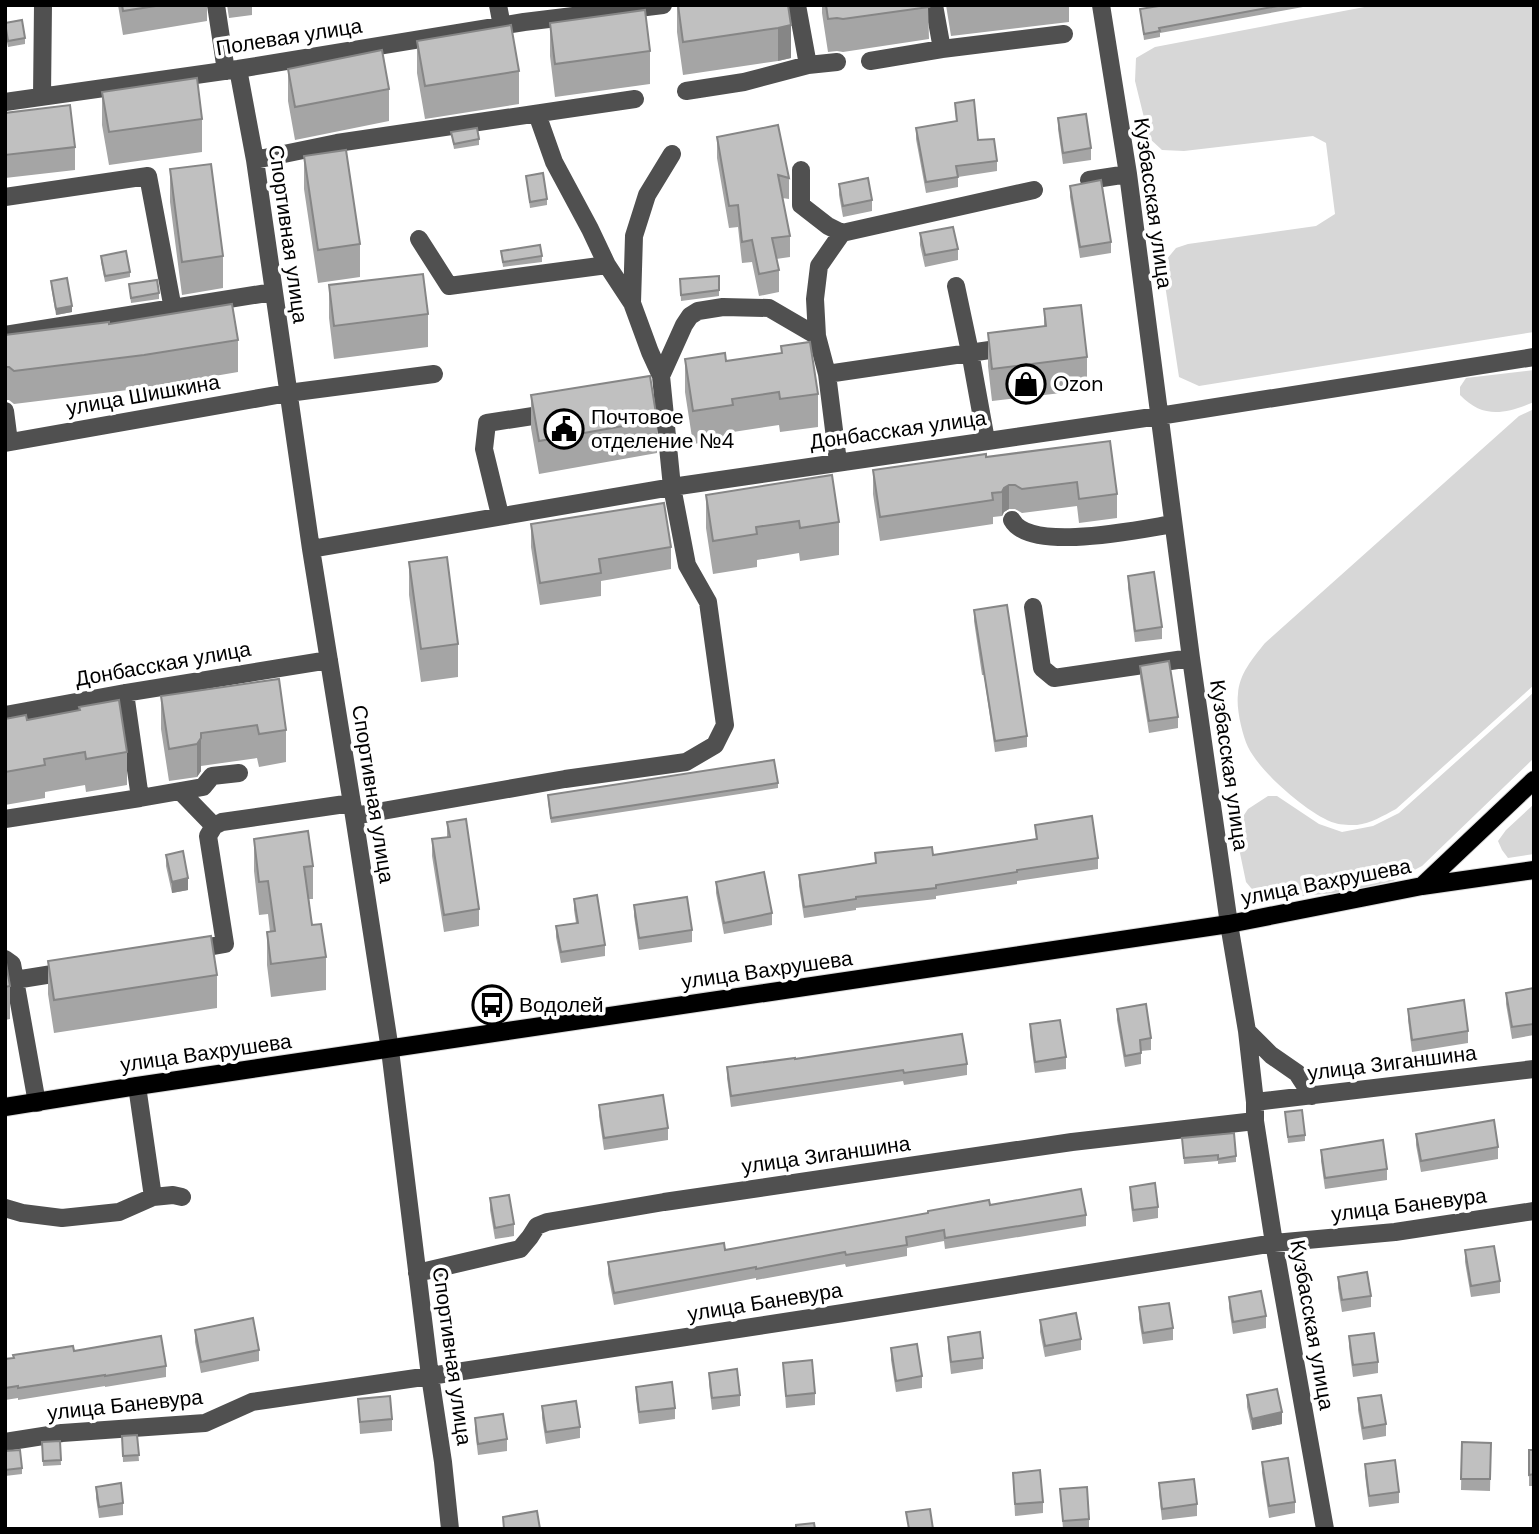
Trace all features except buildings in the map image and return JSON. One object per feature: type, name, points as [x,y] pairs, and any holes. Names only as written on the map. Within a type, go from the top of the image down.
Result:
[{"type":"main road","points":[[1422,886],[1534,780]]},
{"type":"main road","name":"улица Вахрушева","points":[[5,1107],[1229,924],[1422,886],[1534,870]]},
{"type":"street","points":[[42,96],[43,5]]},
{"type":"street","name":"Спортивная улица","points":[[216,5],[255,160],[311,549],[390,1050],[450,1529]]},
{"type":"street","points":[[498,5],[502,26]]},
{"type":"street","points":[[797,5],[808,65]]},
{"type":"street","points":[[934,5],[942,49]]},
{"type":"street","name":"Кузбасская улица","points":[[1101,5],[1128,174],[1191,658],[1247,1031],[1255,1121],[1325,1529]]},
{"type":"street","name":"Полевая улица","points":[[5,102],[232,70],[502,26],[656,6]]},
{"type":"street","points":[[870,61],[1063,34]]},
{"type":"street","points":[[686,91],[744,82],[808,65],[837,62]]},
{"type":"street","points":[[255,160],[337,143],[635,99]]},
{"type":"street","points":[[537,114],[554,162],[607,265],[632,303],[661,376]]},
{"type":"street","points":[[632,303],[634,236],[648,195],[672,154]]},
{"type":"street","points":[[801,170],[801,205],[828,226],[842,233],[1034,190]]},
{"type":"street","points":[[1089,180],[1128,174]]},
{"type":"street","points":[[5,198],[148,176],[173,309]]},
{"type":"street","points":[[838,462],[827,374],[817,336],[815,299],[819,266],[842,233]]},
{"type":"street","points":[[419,239],[449,286],[607,265]]},
{"type":"street","points":[[956,286],[986,440]]},
{"type":"street","points":[[5,335],[273,292]]},
{"type":"street","points":[[174,953],[225,944],[208,836],[214,826],[222,822],[353,810],[686,762],[715,745],[725,725],[708,602],[687,565],[656,396],[661,376],[684,325],[690,316],[698,311],[723,307],[769,308],[817,336]]},
{"type":"street","points":[[827,374],[1028,344]]},
{"type":"street","name":"Донбасская улица","points":[[311,549],[672,487],[1159,416],[1534,357]]},
{"type":"street","name":"улица Шишкина","points":[[7,442],[288,393],[435,374]]},
{"type":"street","points":[[500,515],[484,449],[486,423],[568,410]]},
{"type":"street","points":[[5,411],[7,442]]},
{"type":"street","points":[[1013,520],[1016,527],[1031,533],[1076,538],[1173,524]]},
{"type":"street","points":[[1033,607],[1042,668],[1054,678],[1191,658]]},
{"type":"street","name":"Донбасская улица","points":[[5,715],[329,660]]},
{"type":"street","points":[[125,693],[140,798]]},
{"type":"street","points":[[5,819],[203,788],[212,776],[239,773]]},
{"type":"street","points":[[180,791],[214,826]]},
{"type":"street","points":[[5,959],[12,964],[37,1103]]},
{"type":"street","points":[[15,980],[83,969]]},
{"type":"street","points":[[1247,1031],[1272,1055],[1297,1073],[1312,1096]]},
{"type":"street","points":[[5,1038],[24,1034]]},
{"type":"street","name":"улица Зиганшина","points":[[1255,1102],[1534,1069]]},
{"type":"street","points":[[137,1086],[153,1197]]},
{"type":"street","name":"улица Зиганшина","points":[[417,1273],[520,1249],[537,1226],[547,1222],[1059,1143],[1255,1121]]},
{"type":"street","points":[[5,1208],[62,1218],[120,1212],[153,1197],[182,1197]]},
{"type":"street","name":"улица Баневура","points":[[5,1442],[62,1433],[205,1423],[252,1402],[843,1313],[1275,1243],[1395,1233],[1534,1211]]},
{"type":"shaded area","points":[[1375,5],[1534,5],[1534,332],[1199,386],[1179,377],[1162,265],[1176,248],[1188,244],[1316,226],[1335,214],[1326,143],[1313,136],[1184,151],[1162,150],[1149,138],[1135,81],[1136,58],[1155,47]]},
{"type":"shaded area","points":[[1534,370],[1534,402],[1523,406],[1504,411],[1486,411],[1477,408],[1460,395],[1460,387],[1466,378]]},
{"type":"shaded area","points":[[1534,409],[1534,685],[1396,809],[1357,825],[1337,824],[1324,818],[1299,802],[1274,780],[1248,747],[1238,706],[1239,687],[1244,673],[1265,643],[1519,416]]},
{"type":"shaded area","points":[[1534,692],[1534,758],[1422,866],[1393,881],[1344,892],[1261,900],[1246,882],[1236,834],[1248,809],[1268,796],[1277,796],[1319,824],[1342,832],[1373,826],[1399,813]]},
{"type":"shaded area","points":[[1534,804],[1534,854],[1508,858],[1498,841]]},
{"type":"place","name":"Ozon","points":[[1026,384]]},
{"type":"place","name":"Почтовое отделение №4","points":[[564,429]]},
{"type":"place","name":"Водолей","points":[[492,1005]]}]
